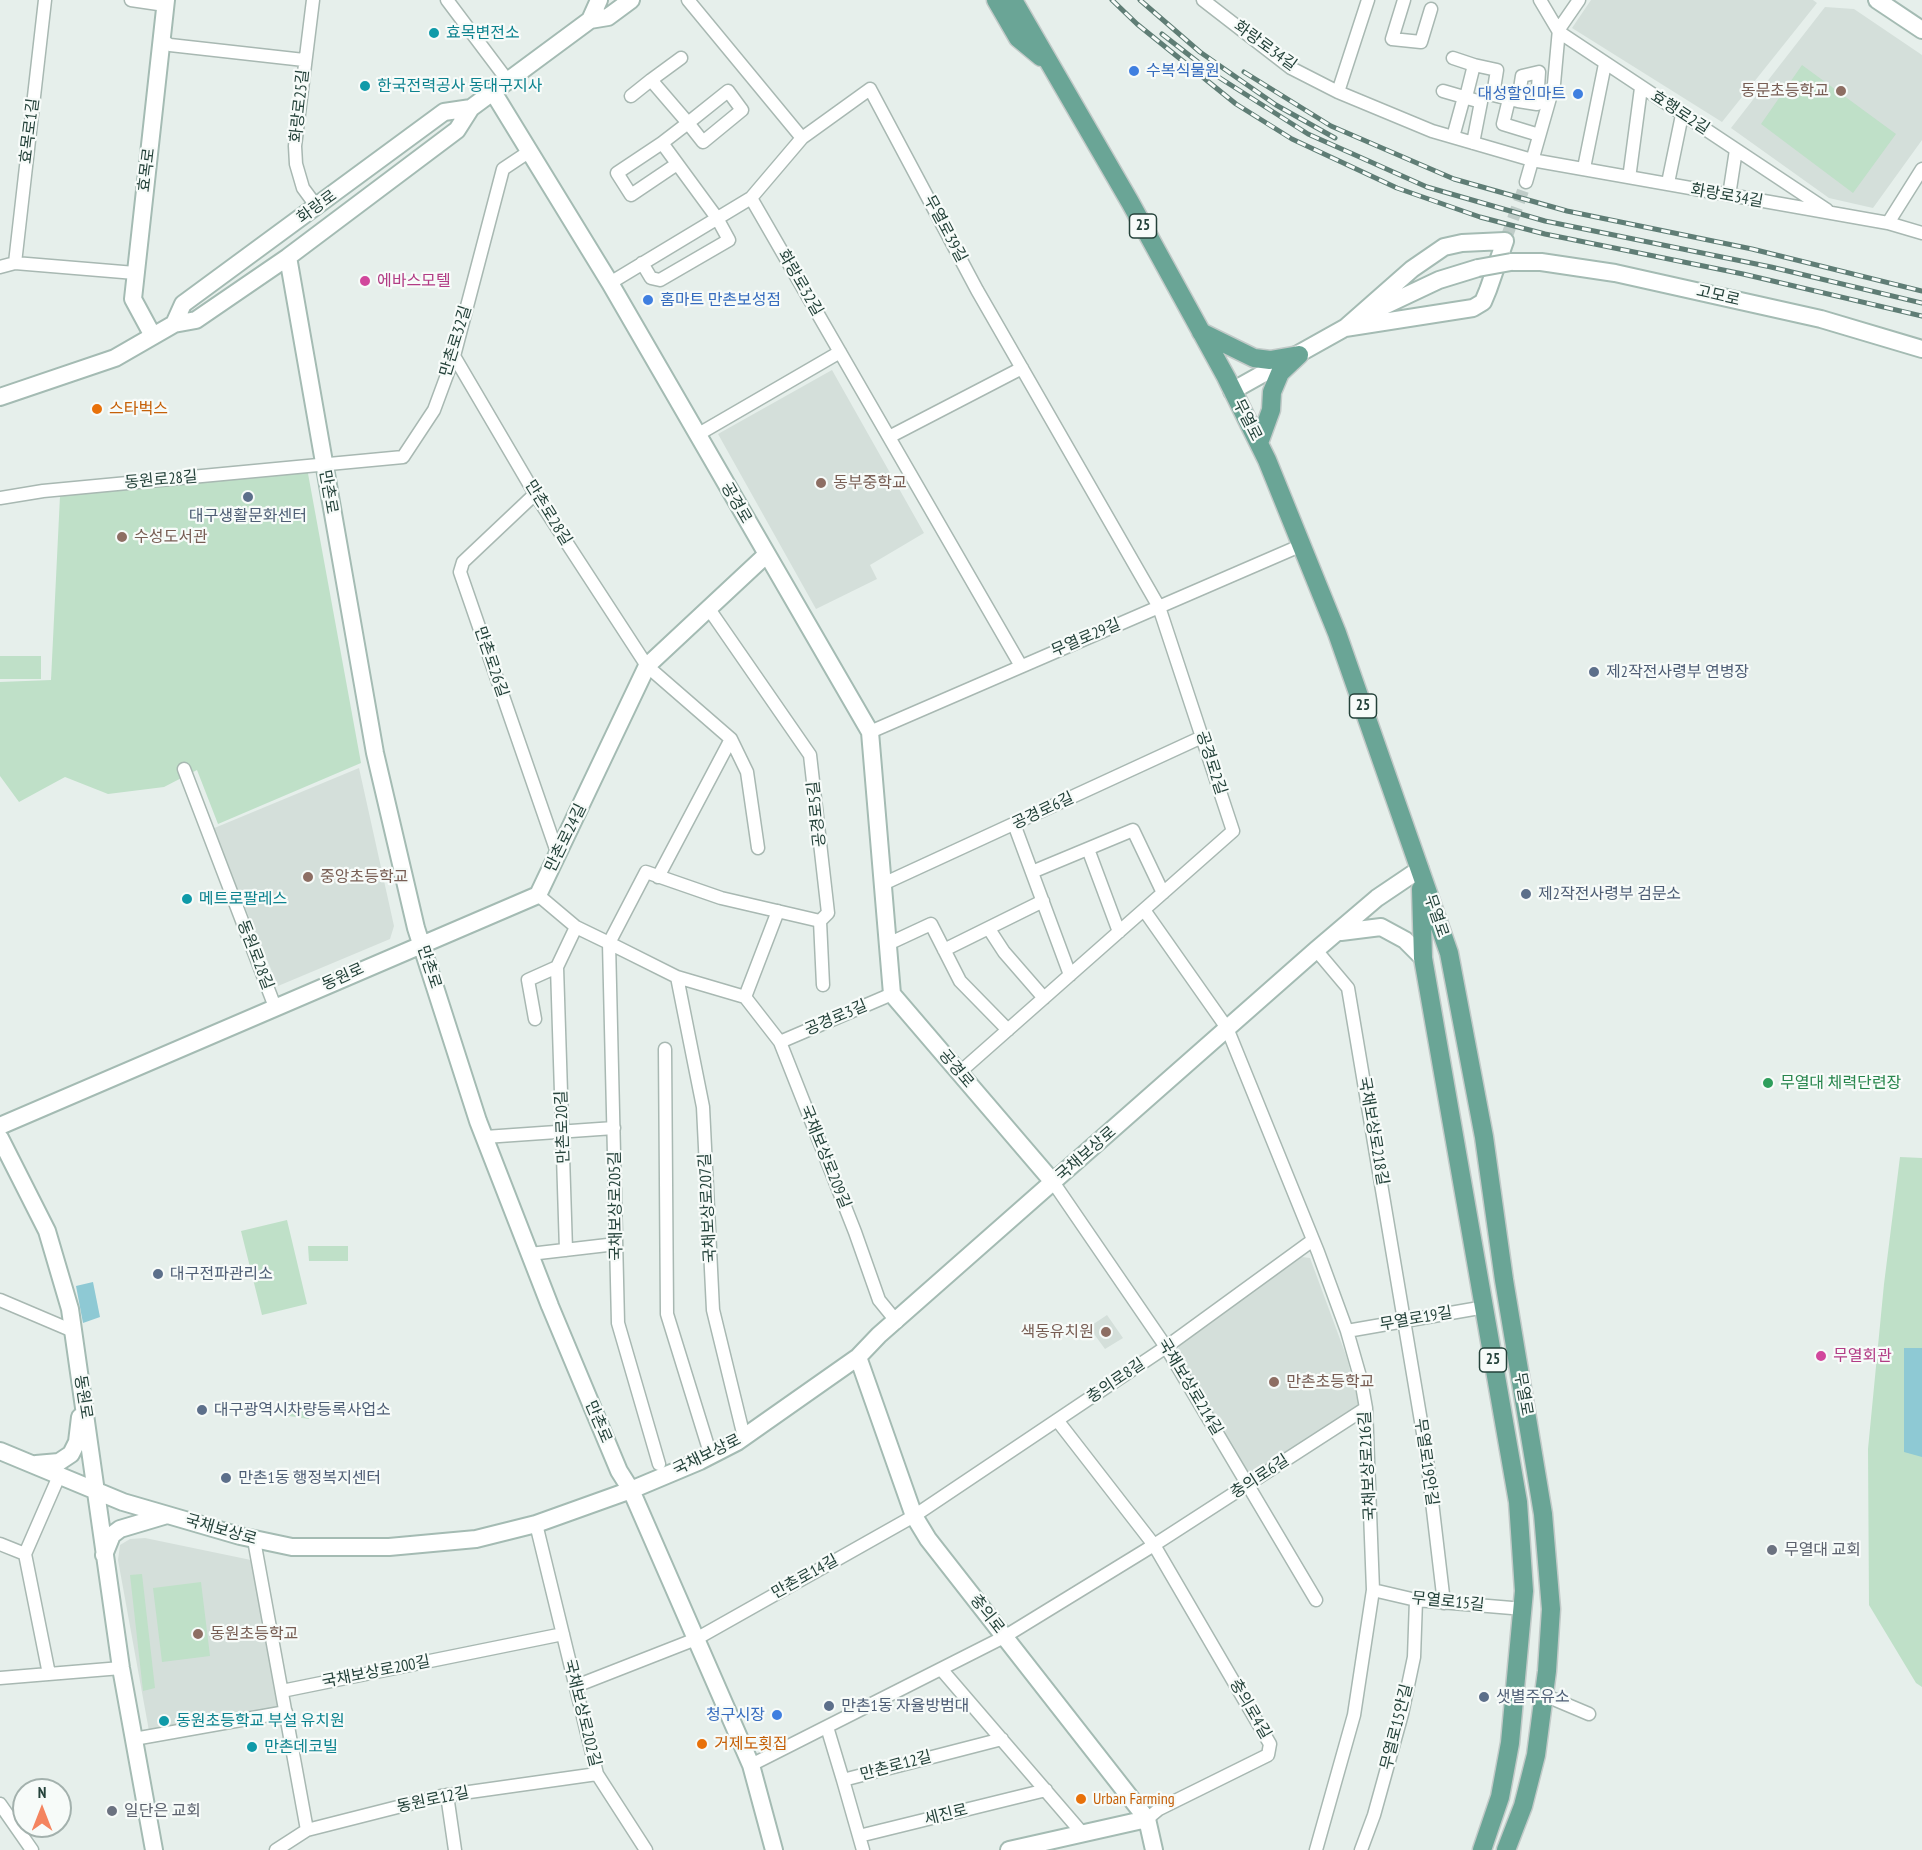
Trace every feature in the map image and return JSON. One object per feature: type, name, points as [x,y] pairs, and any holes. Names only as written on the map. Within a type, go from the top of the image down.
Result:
[{"type":"main road","name":"화랑로","points":[[0,397],[115,358],[174,324],[196,320],[288,257],[457,130],[471,108],[590,20],[600,0]]},
{"type":"main road","name":"화랑로","points":[[590,20],[608,17],[631,0]]},
{"type":"main road","points":[[996,0],[1018,38],[1049,64]]},
{"type":"main road","name":"무열로","points":[[1013,0],[1130,202],[1202,332],[1259,443],[1337,633],[1449,952],[1467,1048],[1543,1514],[1551,1609],[1544,1695],[1536,1755],[1523,1806],[1506,1850]]},
{"type":"main road","points":[[1028,0],[1050,42],[1049,64]]},
{"type":"main road","points":[[1877,0],[1922,30]]},
{"type":"main road","name":"효목로","points":[[153,336],[133,299],[165,3]]},
{"type":"main road","name":"공경로","points":[[493,92],[610,282],[870,732],[892,994],[1053,1182]]},
{"type":"main road","name":"화랑로","points":[[174,324],[183,304],[444,112],[471,108]]},
{"type":"main road","points":[[1232,391],[1345,328],[1412,269],[1444,247],[1506,239],[1488,290],[1482,302],[1473,308],[1345,328]]},
{"type":"main road","name":"만촌로","points":[[288,257],[375,753],[422,943],[485,1137],[530,1254],[619,1471],[631,1491],[751,1765],[774,1850]]},
{"type":"main road","name":"고모로","points":[[1345,328],[1439,280],[1478,268],[1511,262],[1541,262],[1615,273],[1821,320],[1922,349]]},
{"type":"main road","points":[[1202,332],[1254,358],[1270,360],[1299,355]]},
{"type":"main road","points":[[1259,443],[1271,410],[1272,392],[1280,373],[1299,355]]},
{"type":"main road","name":"만촌로24길","points":[[538,895],[647,666],[766,555]]},
{"type":"main road","name":"무열로","points":[[1420,869],[1423,958],[1518,1502],[1524,1609],[1510,1743],[1500,1797],[1482,1850]]},
{"type":"main road","name":"국채보상로","points":[[0,1451],[97,1492],[254,1540],[292,1547],[389,1547],[476,1539],[536,1524],[631,1491],[711,1456],[744,1437],[858,1357],[1316,950],[1377,898],[1420,869]]},
{"type":"main road","points":[[422,943],[538,895]]},
{"type":"main road","points":[[1337,933],[1381,927],[1405,940],[1423,958]]},
{"type":"main road","name":"동원로","points":[[0,1126],[422,943]]},
{"type":"main road","name":"동원로","points":[[0,1138],[47,1232],[70,1309],[121,1668],[154,1850]]},
{"type":"main road","name":"충의로","points":[[858,1357],[914,1516],[1004,1637],[1147,1819],[1154,1850]]},
{"type":"main road","points":[[31,1464],[59,1462],[71,1454],[77,1442],[83,1398]]},
{"type":"main road","points":[[104,1556],[112,1535],[120,1529],[167,1515]]},
{"type":"main road","points":[[1516,1685],[1544,1695]]},
{"type":"main road","points":[[1010,1850],[1042,1846],[1147,1819]]},
{"type":"street","name":"효목로1길","points":[[15,263],[45,0]]},
{"type":"street","points":[[130,0],[165,3]]},
{"type":"street","name":"화랑로25길","points":[[313,0],[297,120],[296,164],[303,188],[317,207]]},
{"type":"street","points":[[447,0],[508,81]]},
{"type":"street","points":[[610,282],[751,198],[802,138],[688,0]]},
{"type":"street","name":"화랑로34길","points":[[1203,0],[1291,68],[1338,92],[1453,137],[1532,160],[1888,223],[1922,233]]},
{"type":"street","points":[[1338,92],[1368,0]]},
{"type":"street","points":[[1404,0],[1392,39],[1422,42],[1431,9]]},
{"type":"street","name":"효행로2길","points":[[1540,0],[1559,32],[1832,213]]},
{"type":"street","points":[[1526,182],[1554,84],[1559,32],[1579,0]]},
{"type":"street","points":[[162,40],[170,45],[304,60]]},
{"type":"street","points":[[631,96],[681,58]]},
{"type":"street","points":[[1453,58],[1497,70],[1493,95],[1514,100],[1503,124],[1539,135]]},
{"type":"street","points":[[1585,163],[1605,64]]},
{"type":"street","points":[[1453,137],[1474,65]]},
{"type":"street","points":[[651,80],[688,123],[617,173],[631,195],[677,164]]},
{"type":"street","points":[[1630,171],[1641,88]]},
{"type":"street","name":"무열로39길","points":[[802,138],[870,89],[1023,369],[1159,607]]},
{"type":"street","points":[[1443,91],[1481,102],[1473,143]]},
{"type":"street","name":"화랑로34길","points":[[1670,178],[1682,115]]},
{"type":"street","points":[[642,263],[651,278],[660,280],[729,240],[717,218],[662,142]]},
{"type":"street","points":[[1730,189],[1736,150]]},
{"type":"street","name":"만촌로32길","points":[[323,464],[403,457],[434,410],[454,356],[503,169],[530,151]]},
{"type":"street","points":[[1888,223],[1922,169]]},
{"type":"street","name":"화랑로32길","points":[[751,198],[1021,666]]},
{"type":"street","points":[[0,267],[15,263],[135,273]]},
{"type":"street","points":[[697,435],[840,352]]},
{"type":"street","name":"만촌로28길","points":[[454,356],[536,495],[647,666]]},
{"type":"street","points":[[889,436],[1023,369]]},
{"type":"street","name":"동원로28길","points":[[0,498],[43,491],[323,464]]},
{"type":"street","name":"만촌로26길","points":[[536,495],[463,562],[459,572],[558,855]]},
{"type":"street","name":"무열로29길","points":[[870,732],[1302,545]]},
{"type":"street","name":"공경로2길","points":[[960,1072],[1233,831],[1159,607]]},
{"type":"street","name":"공경로5길","points":[[709,609],[810,755],[828,913],[820,921],[823,985]]},
{"type":"street","points":[[647,666],[731,739],[747,772],[758,848]]},
{"type":"street","name":"공경로6길","points":[[883,884],[1203,737]]},
{"type":"street","points":[[658,877],[731,739]]},
{"type":"street","name":"동원로28길","points":[[184,769],[275,1007]]},
{"type":"street","points":[[1014,824],[1070,975]]},
{"type":"street","points":[[1032,872],[1133,830],[1163,893]]},
{"type":"street","points":[[1088,849],[1119,932]]},
{"type":"street","points":[[609,943],[646,872],[721,898],[820,921]]},
{"type":"street","points":[[538,895],[576,927],[677,977],[745,997],[778,911]]},
{"type":"street","points":[[944,950],[1043,901]]},
{"type":"street","points":[[1144,910],[1227,1029]]},
{"type":"street","points":[[888,944],[931,924],[960,981],[1008,1030]]},
{"type":"street","name":"만촌로20길","points":[[566,1250],[557,967],[576,927]]},
{"type":"street","points":[[989,929],[1004,952],[1044,998]]},
{"type":"street","name":"국채보상로205길","points":[[609,943],[618,1323],[659,1464]]},
{"type":"street","name":"국채보상로218길","points":[[1316,950],[1347,988],[1405,1322]]},
{"type":"street","points":[[535,1019],[528,980],[557,967]]},
{"type":"street","name":"국채보상로207길","points":[[677,977],[703,1107],[713,1310],[744,1437]]},
{"type":"street","name":"공경로3길","points":[[780,1042],[892,994]]},
{"type":"street","name":"국채보상로209길","points":[[745,997],[780,1042],[855,1232],[879,1300],[897,1322]]},
{"type":"street","name":"국채보상로216길","points":[[1227,1029],[1313,1240],[1347,1331],[1366,1408],[1373,1590],[1354,1715],[1316,1850]]},
{"type":"street","points":[[665,1049],[667,1314],[711,1456]]},
{"type":"street","points":[[485,1137],[563,1129],[614,1128]]},
{"type":"street","name":"국채보상로214길","points":[[1053,1182],[1166,1347],[1250,1484],[1316,1600]]},
{"type":"street","name":"충의로8길","points":[[914,1516],[1166,1347],[1313,1240]]},
{"type":"street","points":[[530,1254],[616,1244]]},
{"type":"street","points":[[0,1300],[73,1331]]},
{"type":"street","name":"무열로19길","points":[[1347,1331],[1485,1307]]},
{"type":"street","name":"무열로19안길","points":[[1405,1322],[1426,1451],[1443,1603]]},
{"type":"street","name":"충의로6길","points":[[1004,1637],[1154,1545],[1366,1408]]},
{"type":"street","points":[[1057,1420],[1154,1545]]},
{"type":"street","points":[[49,1674],[25,1554],[59,1476]]},
{"type":"street","name":"만촌로14길","points":[[696,1639],[914,1516]]},
{"type":"street","name":"국채보상로202길","points":[[536,1524],[597,1774],[646,1850]]},
{"type":"street","points":[[254,1540],[307,1830]]},
{"type":"street","points":[[0,1544],[25,1554]]},
{"type":"street","name":"충의로4길","points":[[1147,1819],[1159,1809],[1268,1755],[1270,1744],[1154,1545]]},
{"type":"street","name":"무열로15길","points":[[1373,1590],[1416,1600],[1524,1609]]},
{"type":"street","name":"무열로15안길","points":[[1361,1850],[1374,1815],[1402,1714],[1414,1657],[1416,1600]]},
{"type":"street","name":"국채보상로200길","points":[[282,1691],[563,1634]]},
{"type":"street","points":[[751,1765],[1004,1637]]},
{"type":"street","points":[[576,1686],[696,1639]]},
{"type":"street","points":[[0,1678],[121,1668]]},
{"type":"street","points":[[941,1669],[1083,1834]]},
{"type":"street","points":[[1544,1695],[1590,1714]]},
{"type":"street","points":[[134,1739],[286,1712]]},
{"type":"street","name":"만촌로12길","points":[[827,1727],[843,1780],[1002,1739]]},
{"type":"street","name":"동원로12길","points":[[276,1850],[307,1830],[447,1795],[597,1774]]},
{"type":"street","points":[[843,1780],[863,1850]]},
{"type":"street","name":"세진로","points":[[859,1836],[1046,1790]]},
{"type":"street","points":[[447,1795],[455,1850]]},
{"type":"street","points":[[0,1803],[32,1850]]},
{"type":"shaded area","points":[[1591,0],[1813,0],[1817,3],[1722,122],[1572,28]]},
{"type":"shaded area","name":"동문초등학교","points":[[1825,7],[1854,9],[1922,55],[1922,140],[1873,208],[1829,198],[1731,128]]},
{"type":"shaded area","name":"동부중학교","points":[[832,370],[924,533],[870,565],[877,579],[816,609],[718,434]]},
{"type":"shaded area","name":"중앙초등학교","points":[[359,768],[394,926],[390,939],[278,986],[212,829]]},
{"type":"shaded area","name":"만촌초등학교","points":[[1302,1257],[1310,1258],[1347,1358],[1359,1406],[1256,1475],[1248,1472],[1225,1434],[1226,1427],[1221,1418],[1214,1416],[1178,1353],[1179,1344]]},
{"type":"shaded area","name":"색동유치원","points":[[1107,1315],[1123,1338],[1105,1349],[1089,1327]]},
{"type":"shaded area","name":"동원초등학교","points":[[145,1538],[251,1560],[280,1707],[149,1731],[118,1560],[120,1545],[130,1539]]},
{"type":"green space","points":[[1802,65],[1896,134],[1853,193],[1761,124]]},
{"type":"green space","points":[[307,468],[361,763],[218,824],[197,770],[164,787],[108,794],[65,777],[19,802],[0,776],[0,682],[51,680],[60,496]]},
{"type":"green space","points":[[0,656],[41,656],[41,679],[0,679]]},
{"type":"green space","points":[[1900,1157],[1922,1158],[1922,1687],[1916,1683],[1869,1605],[1868,1449],[1884,1284]]},
{"type":"green space","points":[[287,1220],[307,1304],[262,1315],[241,1231]]},
{"type":"green space","points":[[308,1246],[348,1246],[348,1261],[309,1261]]},
{"type":"green space","points":[[284,1401],[311,1406],[309,1419],[282,1415]]},
{"type":"green space","points":[[142,1574],[155,1688],[143,1691],[130,1575]]},
{"type":"green space","points":[[201,1582],[210,1656],[162,1662],[153,1588]]},
{"type":"water","points":[[93,1282],[100,1317],[83,1323],[76,1286]]},
{"type":"water","points":[[1904,1348],[1922,1348],[1922,1457],[1904,1452]]},
{"type":"tunnel","points":[[1507,236],[1526,182]]},
{"type":"railway","points":[[1112,0],[1137,24],[1236,104],[1292,139],[1397,188],[1480,217],[1545,234],[1743,274],[1922,316]]},
{"type":"railway","points":[[1140,0],[1200,52],[1276,105],[1335,138]]},
{"type":"railway","points":[[1162,34],[1212,73],[1308,134],[1427,187],[1545,221],[1771,267],[1922,303]]},
{"type":"railway","points":[[1244,72],[1331,126],[1454,179],[1567,211],[1752,249],[1922,291]]},
{"type":"place","name":"효목변전소","points":[[434,33]]},
{"type":"place","name":"수복식물원","points":[[1134,71]]},
{"type":"place","name":"한국전력공사 동대구지사","points":[[365,86]]},
{"type":"place","name":"동문초등학교","points":[[1841,91]]},
{"type":"place","name":"대성할인마트","points":[[1578,94]]},
{"type":"place","name":"에바스모텔","points":[[365,281]]},
{"type":"place","name":"홈마트 만촌보성점","points":[[648,300]]},
{"type":"place","name":"스타벅스","points":[[97,409]]},
{"type":"place","name":"동부중학교","points":[[821,483]]},
{"type":"place","name":"대구생활문화센터","points":[[248,497]]},
{"type":"place","name":"수성도서관","points":[[122,537]]},
{"type":"place","name":"제2작전사령부 연병장","points":[[1594,672]]},
{"type":"place","name":"중앙초등학교","points":[[308,877]]},
{"type":"place","name":"제2작전사령부 검문소","points":[[1526,894]]},
{"type":"place","name":"메트로팔레스","points":[[187,899]]},
{"type":"place","name":"무열대 체력단련장","points":[[1768,1083]]},
{"type":"place","name":"대구전파관리소","points":[[158,1274]]},
{"type":"place","name":"색동유치원","points":[[1106,1332]]},
{"type":"place","name":"무열회관","points":[[1821,1356]]},
{"type":"place","name":"만촌초등학교","points":[[1274,1382]]},
{"type":"place","name":"대구광역시차량등록사업소","points":[[202,1410]]},
{"type":"place","name":"만촌1동 행정복지센터","points":[[226,1478]]},
{"type":"place","name":"무열대 교회","points":[[1772,1550]]},
{"type":"place","name":"동원초등학교","points":[[198,1634]]},
{"type":"place","name":"샛별주유소","points":[[1484,1697]]},
{"type":"place","name":"만촌1동 자율방범대","points":[[829,1706]]},
{"type":"place","name":"청구시장","points":[[777,1715]]},
{"type":"place","name":"동원초등학교 부설 유치원","points":[[164,1721]]},
{"type":"place","name":"거제도횟집","points":[[702,1744]]},
{"type":"place","name":"만촌데코빌","points":[[252,1747]]},
{"type":"place","name":"Urban Farming","points":[[1081,1799]]},
{"type":"place","name":"일단은 교회","points":[[112,1811]]}]
